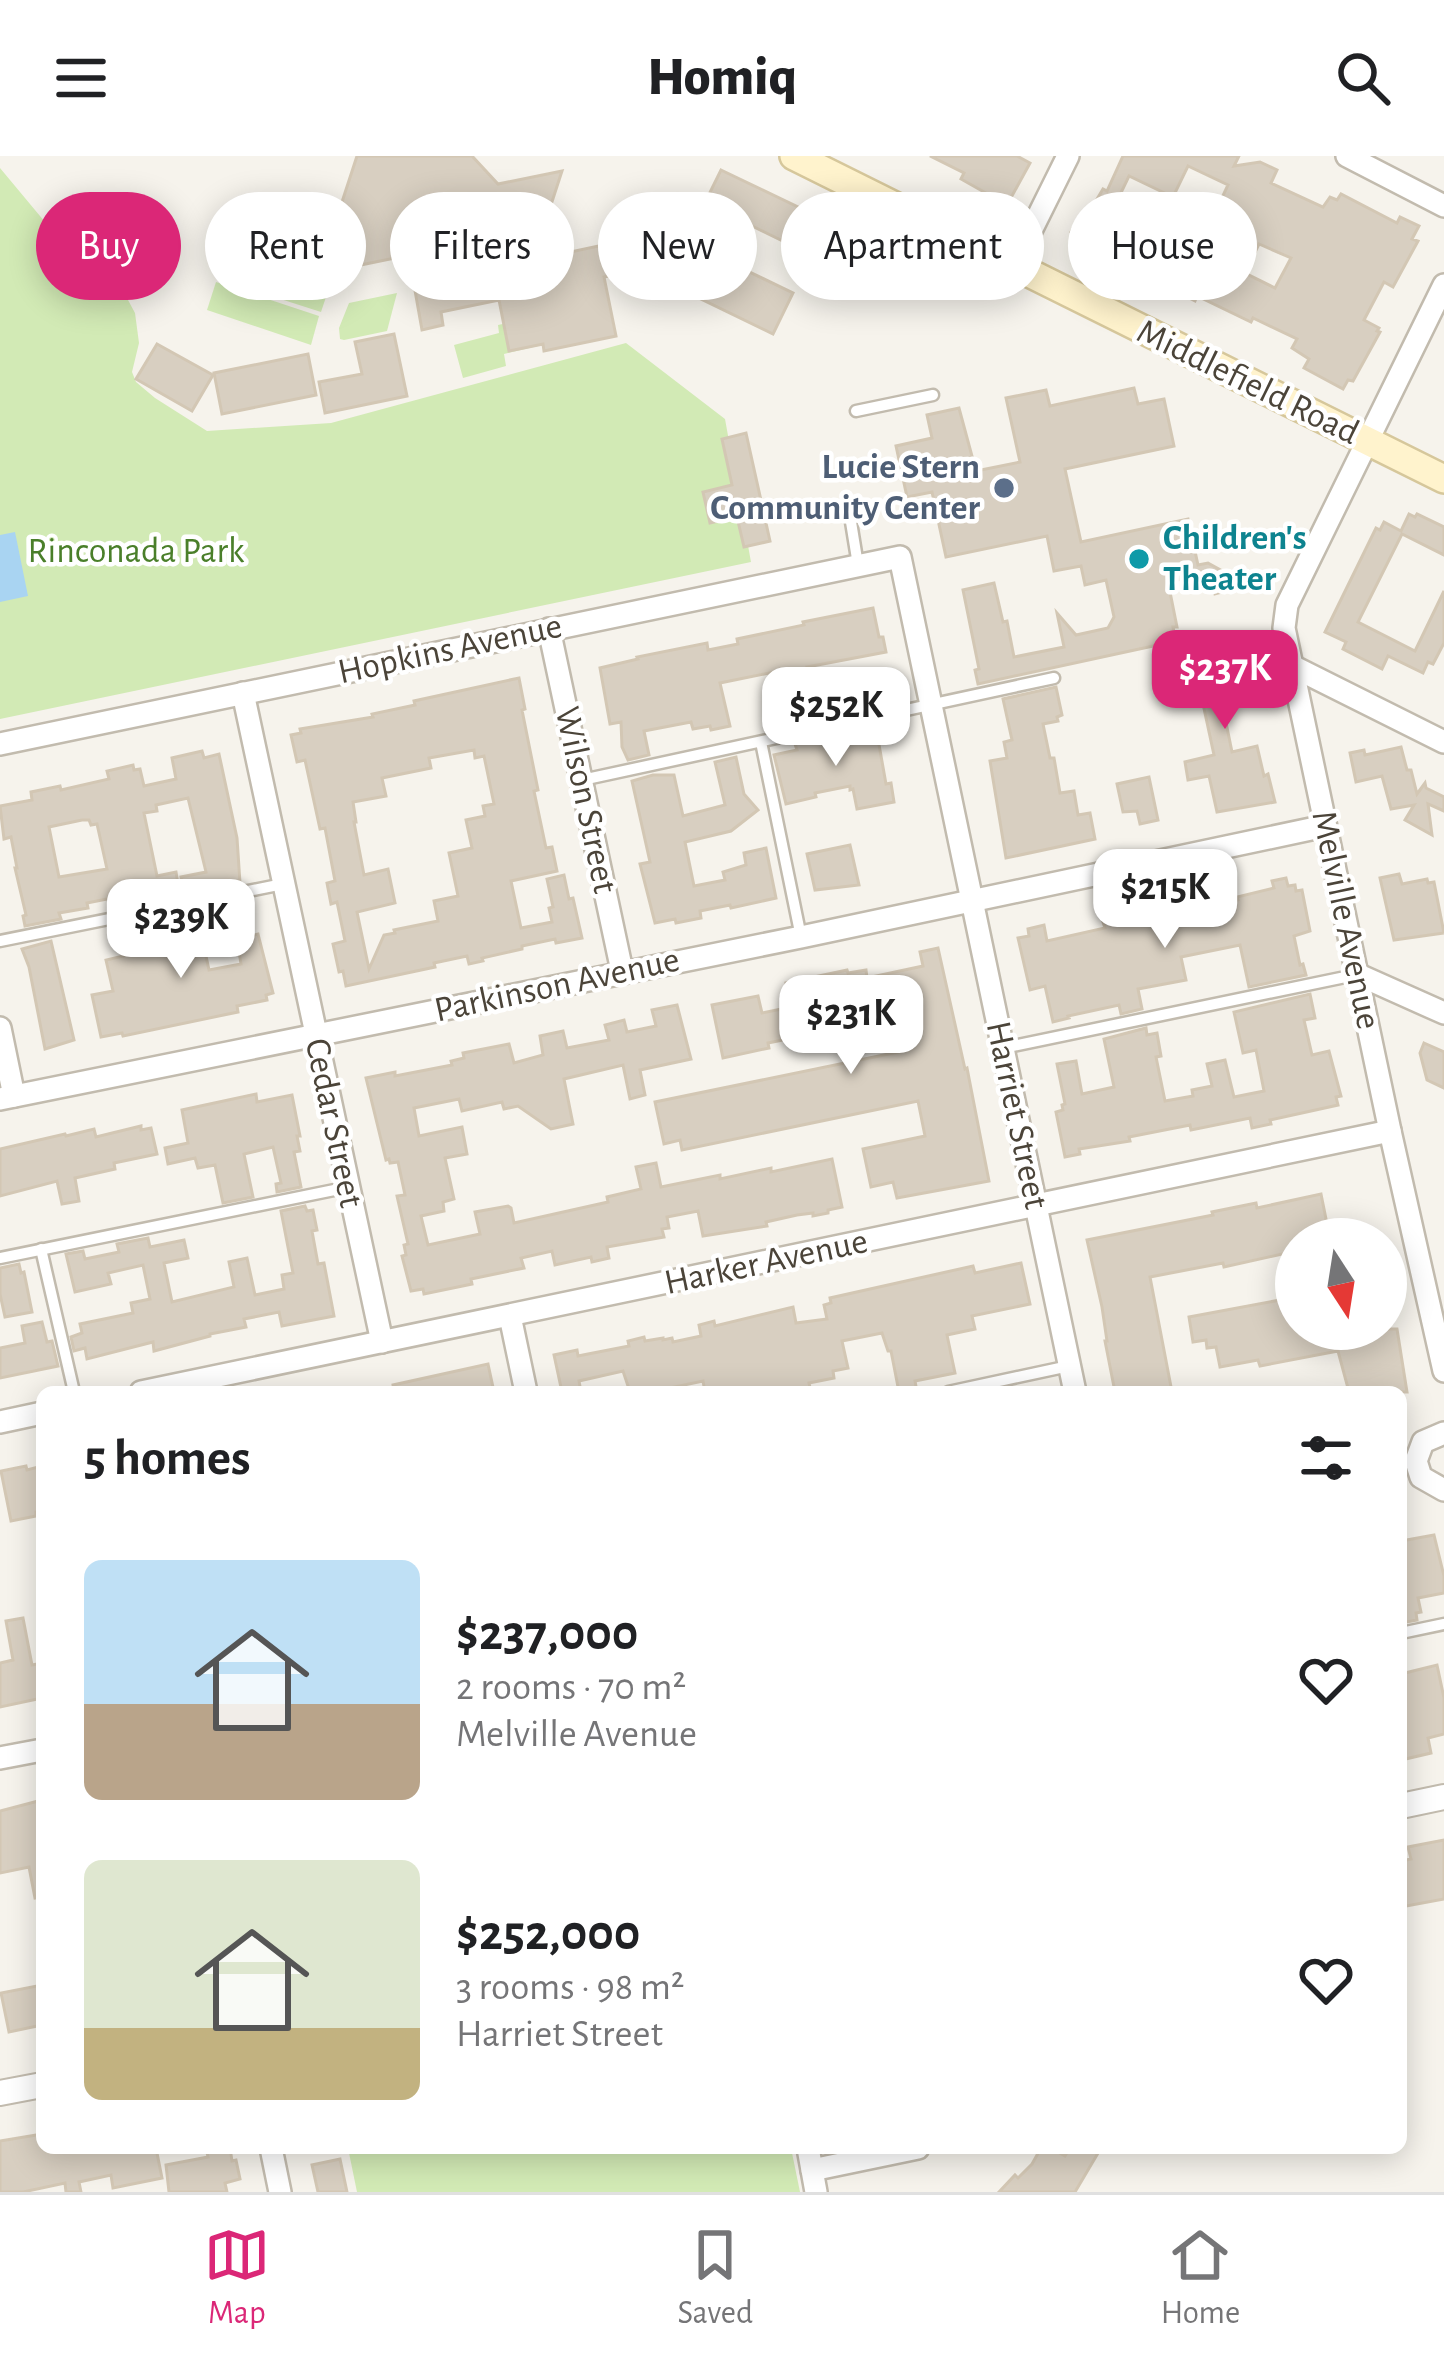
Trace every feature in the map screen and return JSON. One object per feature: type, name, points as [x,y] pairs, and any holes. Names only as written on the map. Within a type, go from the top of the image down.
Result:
[{"type":"main road","name":"Middlefield Road","points":[[794,156],[866,192]]},
{"type":"main road","name":"Middlefield Road","points":[[1044,282],[1444,479]]},
{"type":"street","points":[[1044,204],[1068,156]]},
{"type":"street","points":[[1347,156],[1444,206]]},
{"type":"street","name":"Melville Avenue","points":[[1444,285],[1284,616],[1444,1371]]},
{"type":"street","name":"Hopkins Avenue","points":[[0,744],[900,557]]},
{"type":"street","name":"Harriet Street","points":[[900,557],[1074,1386]]},
{"type":"street","name":"Wilson Street","points":[[549,629],[622,971]]},
{"type":"street","points":[[1292,666],[1444,742]]},
{"type":"street","name":"Cedar Street","points":[[243,693],[382,1342]]},
{"type":"street","name":"Parkinson Avenue","points":[[7,1098],[1325,826]]},
{"type":"street","points":[[1359,975],[1444,1013]]},
{"type":"street","points":[[0,1028],[7,1098]]},
{"type":"street","name":"Harker Avenue","points":[[170,1386],[1390,1131]]},
{"type":"street","points":[[510,1316],[525,1386]]},
{"type":"street","points":[[0,1422],[36,1414]]},
{"type":"street","points":[[1444,1433],[1424,1442],[1409,1470],[1444,1490]]},
{"type":"street","points":[[0,1758],[36,1751]]},
{"type":"street","points":[[1407,1805],[1444,1797]]},
{"type":"street","points":[[0,2093],[36,2086]]},
{"type":"street","points":[[272,2154],[280,2192]]},
{"type":"street","points":[[812,2170],[889,2154]]},
{"type":"lane","points":[[856,411],[933,395]]},
{"type":"lane","points":[[850,522],[858,566]]},
{"type":"lane","points":[[581,781],[1054,677]]},
{"type":"lane","points":[[761,742],[801,937]]},
{"type":"lane","points":[[0,941],[284,884]]},
{"type":"lane","points":[[1003,1048],[1359,975]]},
{"type":"lane","points":[[0,1258],[349,1187]]},
{"type":"lane","points":[[41,1249],[73,1386]]},
{"type":"lane","points":[[976,1386],[1069,1366]]},
{"type":"lane","points":[[1407,1633],[1444,1624]]},
{"type":"green space","name":"Rinconada Park","points":[[0,168],[36,211],[36,300],[128,300],[139,343],[132,372],[136,382],[207,431],[331,423],[626,343],[725,419],[751,562],[0,719]]},
{"type":"green space","points":[[390,294],[390,300],[395,300],[387,331],[340,339],[339,328],[349,303]]},
{"type":"green space","points":[[210,300],[271,300],[319,316],[311,345],[207,310]]},
{"type":"green space","points":[[284,300],[325,300],[321,312]]},
{"type":"green space","points":[[532,318],[538,346],[504,354],[506,366],[463,378],[454,345],[499,333],[498,325]]},
{"type":"green space","points":[[349,2154],[792,2154],[800,2192],[357,2192]]},
{"type":"water","points":[[15,532],[28,596],[0,602],[0,535]]},
{"type":"building","points":[[357,156],[472,156],[498,184],[562,171],[555,192],[390,192],[390,259],[366,264],[366,192],[345,192]]},
{"type":"building","points":[[930,156],[1017,156],[1030,163],[1014,192],[984,192],[961,179],[964,173]]},
{"type":"building","points":[[1123,156],[1239,156],[1234,166],[1260,162],[1277,170],[1271,183],[1323,207],[1330,197],[1337,200],[1341,194],[1397,223],[1400,217],[1419,226],[1412,239],[1418,241],[1393,287],[1384,282],[1364,320],[1380,332],[1353,381],[1348,380],[1343,389],[1304,368],[1309,359],[1292,348],[1297,339],[1205,300],[1257,300],[1257,279],[1275,288],[1291,258],[1259,244],[1257,248],[1257,192],[1225,192],[1228,185],[1188,166],[1175,192],[1163,192],[1129,176],[1121,192],[1101,192],[1107,191]]},
{"type":"building","points":[[721,170],[781,199],[781,240],[757,228],[757,192],[710,192]]},
{"type":"building","points":[[598,246],[598,300],[609,300],[616,336],[544,351],[543,344],[509,351],[499,300],[574,300],[574,251]]},
{"type":"building","points":[[757,276],[781,287],[781,300],[790,300],[773,334],[703,300],[757,300]]},
{"type":"building","points":[[417,300],[499,300],[441,312],[443,325],[422,330]]},
{"type":"building","points":[[394,334],[407,396],[325,413],[319,382],[362,374],[355,342]]},
{"type":"building","points":[[157,344],[213,375],[192,411],[136,379]]},
{"type":"building","points":[[308,354],[316,395],[222,414],[214,373]]},
{"type":"building","points":[[1134,388],[1138,404],[1164,399],[1174,446],[1065,469],[1081,542],[1188,519],[1198,565],[1208,563],[1226,573],[1230,590],[1215,594],[1213,583],[1200,575],[1168,582],[1176,641],[978,684],[963,590],[994,583],[1014,657],[1064,647],[1057,613],[1076,635],[1108,628],[1114,617],[1106,580],[1085,585],[1081,566],[1054,571],[1047,536],[946,557],[932,492],[907,497],[896,446],[932,438],[927,415],[959,408],[976,471],[1020,462],[1006,398],[1046,390],[1050,406]]},
{"type":"building","points":[[746,433],[770,541],[744,547],[737,517],[710,523],[703,492],[732,485],[722,439]]},
{"type":"building","points":[[1409,514],[1444,527],[1444,555],[1402,534],[1358,622],[1415,651],[1444,591],[1444,643],[1423,673],[1388,656],[1382,669],[1343,649],[1346,642],[1325,632],[1376,528],[1380,530],[1384,522],[1401,531]]},
{"type":"building","points":[[873,608],[886,652],[807,667],[813,695],[838,689],[843,714],[797,724],[786,679],[776,681],[774,672],[720,683],[730,726],[693,729],[691,722],[644,731],[649,755],[628,760],[621,722],[610,724],[600,668],[707,643],[708,650],[738,644],[737,639]]},
{"type":"building","points":[[1242,649],[1255,691],[1221,698],[1232,752],[1257,746],[1275,802],[1217,812],[1209,776],[1188,780],[1185,762],[1214,755],[1200,690],[1180,693],[1174,662]]},
{"type":"building","points":[[519,678],[538,790],[534,791],[546,848],[552,847],[557,871],[511,881],[521,928],[552,922],[547,879],[564,875],[582,938],[522,946],[469,964],[467,956],[346,986],[333,944],[345,941],[337,902],[331,904],[327,883],[335,881],[325,828],[320,829],[305,760],[297,762],[291,735],[301,733],[300,729],[373,717],[415,705],[414,701]],"holes":[[[474,750],[475,758],[484,756],[494,804],[483,806],[485,816],[466,820],[472,848],[449,853],[458,896],[434,901],[438,921],[384,935],[369,969],[357,912],[395,903],[388,869],[364,875],[353,802],[386,796],[382,778],[431,768],[429,758]]]},
{"type":"building","points":[[1056,687],[1062,715],[1058,721],[1043,724],[1050,758],[1054,758],[1060,793],[1074,791],[1078,815],[1090,813],[1095,839],[1006,858],[990,761],[1007,758],[1004,742],[1012,740],[1003,699]]},
{"type":"building","points":[[871,728],[894,802],[857,809],[850,786],[786,804],[774,755],[797,750],[795,744]]},
{"type":"building","points":[[1401,747],[1417,794],[1425,783],[1444,797],[1444,811],[1428,804],[1432,835],[1405,820],[1414,805],[1391,809],[1382,776],[1356,782],[1350,753],[1364,750],[1365,755]]},
{"type":"building","points":[[202,751],[204,758],[219,754],[237,838],[240,883],[184,894],[181,877],[206,872],[188,798],[156,805],[157,811],[144,813],[157,876],[176,872],[179,890],[87,903],[88,908],[59,913],[61,919],[25,926],[11,837],[4,839],[0,806],[32,800],[31,792],[109,779],[107,771],[133,765],[134,770],[140,769],[144,786],[176,779],[172,758]],"holes":[[[89,820],[97,824],[107,869],[59,877],[49,827]]]},
{"type":"building","points":[[736,757],[744,794],[758,810],[731,831],[685,842],[694,886],[725,880],[723,872],[746,865],[744,853],[766,848],[776,898],[700,911],[701,918],[655,923],[640,864],[650,862],[632,781],[674,775],[683,816],[725,805],[715,762]]},
{"type":"building","points":[[1149,777],[1158,820],[1140,824],[1137,811],[1123,812],[1117,784]]},
{"type":"building","points":[[850,845],[859,885],[815,890],[807,854]]},
{"type":"building","points":[[1399,874],[1402,884],[1434,882],[1444,933],[1394,940],[1380,878]]},
{"type":"building","points":[[1286,878],[1288,886],[1302,890],[1310,931],[1294,936],[1306,975],[1249,987],[1240,945],[1181,957],[1186,980],[1138,989],[1142,1009],[1121,1014],[1119,1005],[1053,1022],[1045,986],[1030,990],[1018,938],[1029,936],[1028,929],[1044,925],[1047,941],[1105,928],[1103,922],[1121,918],[1138,921],[1238,900],[1274,888],[1272,881]]},
{"type":"building","points":[[234,904],[238,924],[206,931],[208,941],[203,942],[209,970],[241,964],[237,939],[258,934],[273,993],[266,995],[267,1000],[237,1006],[238,1012],[101,1037],[92,995],[113,991],[106,960],[187,941],[182,916]]},
{"type":"building","points":[[51,941],[74,1040],[45,1049],[22,949]]},
{"type":"building","points":[[938,948],[989,1181],[897,1198],[893,1182],[871,1187],[863,1149],[925,1136],[918,1101],[682,1150],[680,1140],[664,1144],[655,1102],[908,1050],[901,1016],[768,1043],[769,1048],[723,1058],[712,1005],[758,996],[762,1013],[791,1007],[786,983],[847,970],[866,970],[867,978],[923,966],[920,952]]},
{"type":"building","points":[[1310,994],[1315,1018],[1304,1020],[1312,1055],[1329,1051],[1341,1096],[1336,1097],[1338,1105],[1252,1128],[1250,1118],[1191,1130],[1190,1125],[1079,1149],[1080,1154],[1065,1157],[1056,1112],[1065,1104],[1057,1064],[1076,1061],[1082,1094],[1114,1087],[1104,1039],[1146,1028],[1147,1035],[1157,1033],[1161,1056],[1156,1057],[1165,1101],[1193,1096],[1192,1090],[1212,1086],[1207,1064],[1225,1060],[1234,1097],[1264,1091],[1256,1050],[1243,1053],[1234,1012]]},
{"type":"building","points":[[677,1005],[691,1059],[640,1070],[645,1095],[630,1099],[623,1065],[564,1079],[573,1124],[551,1129],[518,1106],[504,1109],[502,1102],[462,1111],[459,1099],[414,1108],[419,1136],[462,1127],[467,1154],[445,1158],[454,1199],[443,1202],[444,1211],[421,1216],[428,1245],[480,1234],[475,1212],[508,1206],[514,1223],[608,1202],[607,1197],[641,1189],[636,1167],[656,1163],[661,1187],[832,1159],[842,1207],[703,1236],[698,1211],[667,1217],[669,1228],[662,1229],[664,1237],[607,1247],[609,1258],[555,1265],[552,1251],[521,1258],[524,1268],[471,1279],[472,1284],[424,1294],[423,1289],[411,1291],[402,1256],[408,1244],[397,1196],[405,1195],[398,1162],[386,1160],[366,1078],[452,1065],[451,1061],[464,1058],[463,1053],[509,1044],[514,1063],[543,1055],[540,1036],[563,1031],[567,1048],[609,1040],[605,1025],[624,1020],[627,1032],[656,1026],[652,1010]]},
{"type":"building","points":[[1424,1043],[1444,1052],[1444,1088],[1427,1080],[1420,1053]]},
{"type":"building","points":[[256,1094],[257,1102],[292,1095],[300,1136],[300,1151],[294,1152],[301,1187],[277,1192],[276,1184],[281,1183],[273,1147],[244,1154],[253,1197],[223,1203],[215,1165],[198,1168],[195,1158],[168,1164],[165,1148],[188,1143],[182,1110]]},
{"type":"building","points":[[141,1126],[141,1130],[151,1128],[157,1154],[75,1178],[79,1201],[62,1204],[57,1181],[0,1196],[0,1149],[94,1129],[96,1137]]},
{"type":"building","points":[[1321,1194],[1326,1218],[1275,1218],[1275,1256],[1150,1277],[1171,1386],[1114,1386],[1087,1240],[1256,1203],[1257,1208]]},
{"type":"building","points":[[305,1206],[313,1210],[318,1264],[324,1263],[334,1316],[282,1326],[279,1312],[244,1319],[246,1327],[154,1351],[153,1342],[87,1359],[85,1348],[74,1351],[71,1337],[82,1333],[80,1324],[133,1313],[131,1303],[150,1299],[143,1265],[108,1273],[111,1284],[75,1292],[66,1254],[83,1251],[85,1259],[119,1252],[117,1244],[148,1238],[150,1247],[184,1240],[188,1258],[164,1263],[172,1302],[234,1287],[229,1262],[247,1258],[255,1295],[284,1289],[282,1275],[293,1273],[281,1211]]},
{"type":"building","points":[[1021,1263],[1030,1304],[972,1316],[975,1329],[947,1335],[955,1373],[915,1381],[916,1386],[898,1386],[882,1333],[842,1341],[848,1368],[833,1371],[834,1378],[810,1386],[704,1386],[703,1381],[628,1386],[623,1371],[579,1381],[580,1386],[561,1386],[554,1355],[577,1350],[578,1356],[629,1346],[628,1341],[644,1337],[645,1341],[672,1338],[673,1342],[701,1336],[699,1325],[714,1321],[715,1326],[793,1307],[796,1323],[827,1319],[824,1305],[831,1303],[830,1298],[973,1266],[975,1273]]},
{"type":"building","points":[[19,1264],[32,1312],[5,1317],[0,1268]]},
{"type":"building","points":[[1275,1301],[1275,1350],[1400,1350],[1406,1386],[1347,1386],[1338,1351],[1260,1366],[1258,1360],[1220,1367],[1216,1347],[1207,1348],[1206,1340],[1193,1342],[1189,1317]]},
{"type":"building","points":[[42,1322],[58,1366],[0,1378],[0,1348],[25,1343],[22,1326]]},
{"type":"building","points":[[488,1364],[493,1386],[393,1386]]},
{"type":"building","points":[[36,1468],[36,1516],[11,1521],[1,1471]]},
{"type":"building","points":[[1434,1535],[1444,1593],[1418,1598],[1421,1612],[1416,1613],[1417,1620],[1407,1622],[1407,1540]]},
{"type":"building","points":[[23,1618],[32,1665],[36,1664],[36,1699],[0,1707],[0,1663],[13,1660],[6,1621]]},
{"type":"building","points":[[1437,1665],[1444,1698],[1444,1734],[1428,1738],[1431,1753],[1407,1759],[1407,1672]]},
{"type":"building","points":[[36,1802],[36,1898],[29,1867],[0,1873],[0,1811]]},
{"type":"building","points":[[1444,1840],[1444,1899],[1407,1906],[1408,1847]]},
{"type":"building","points":[[36,1986],[36,2026],[9,2032],[1,1993]]},
{"type":"building","points":[[36,2135],[36,2154],[157,2154],[162,2178],[113,2188],[111,2175],[79,2182],[81,2192],[66,2192],[65,2183],[0,2192],[0,2141]]},
{"type":"building","points":[[231,2154],[240,2179],[225,2183],[227,2192],[169,2192],[166,2165]]},
{"type":"building","points":[[1038,2154],[1097,2154],[1075,2192],[999,2192]]},
{"type":"building","points":[[340,2159],[347,2192],[318,2192],[312,2165]]},
{"type":"place","name":"Lucie Stern Community Center","points":[[1004,488]]},
{"type":"place","name":"Children's Theater","points":[[1139,559]]}]
